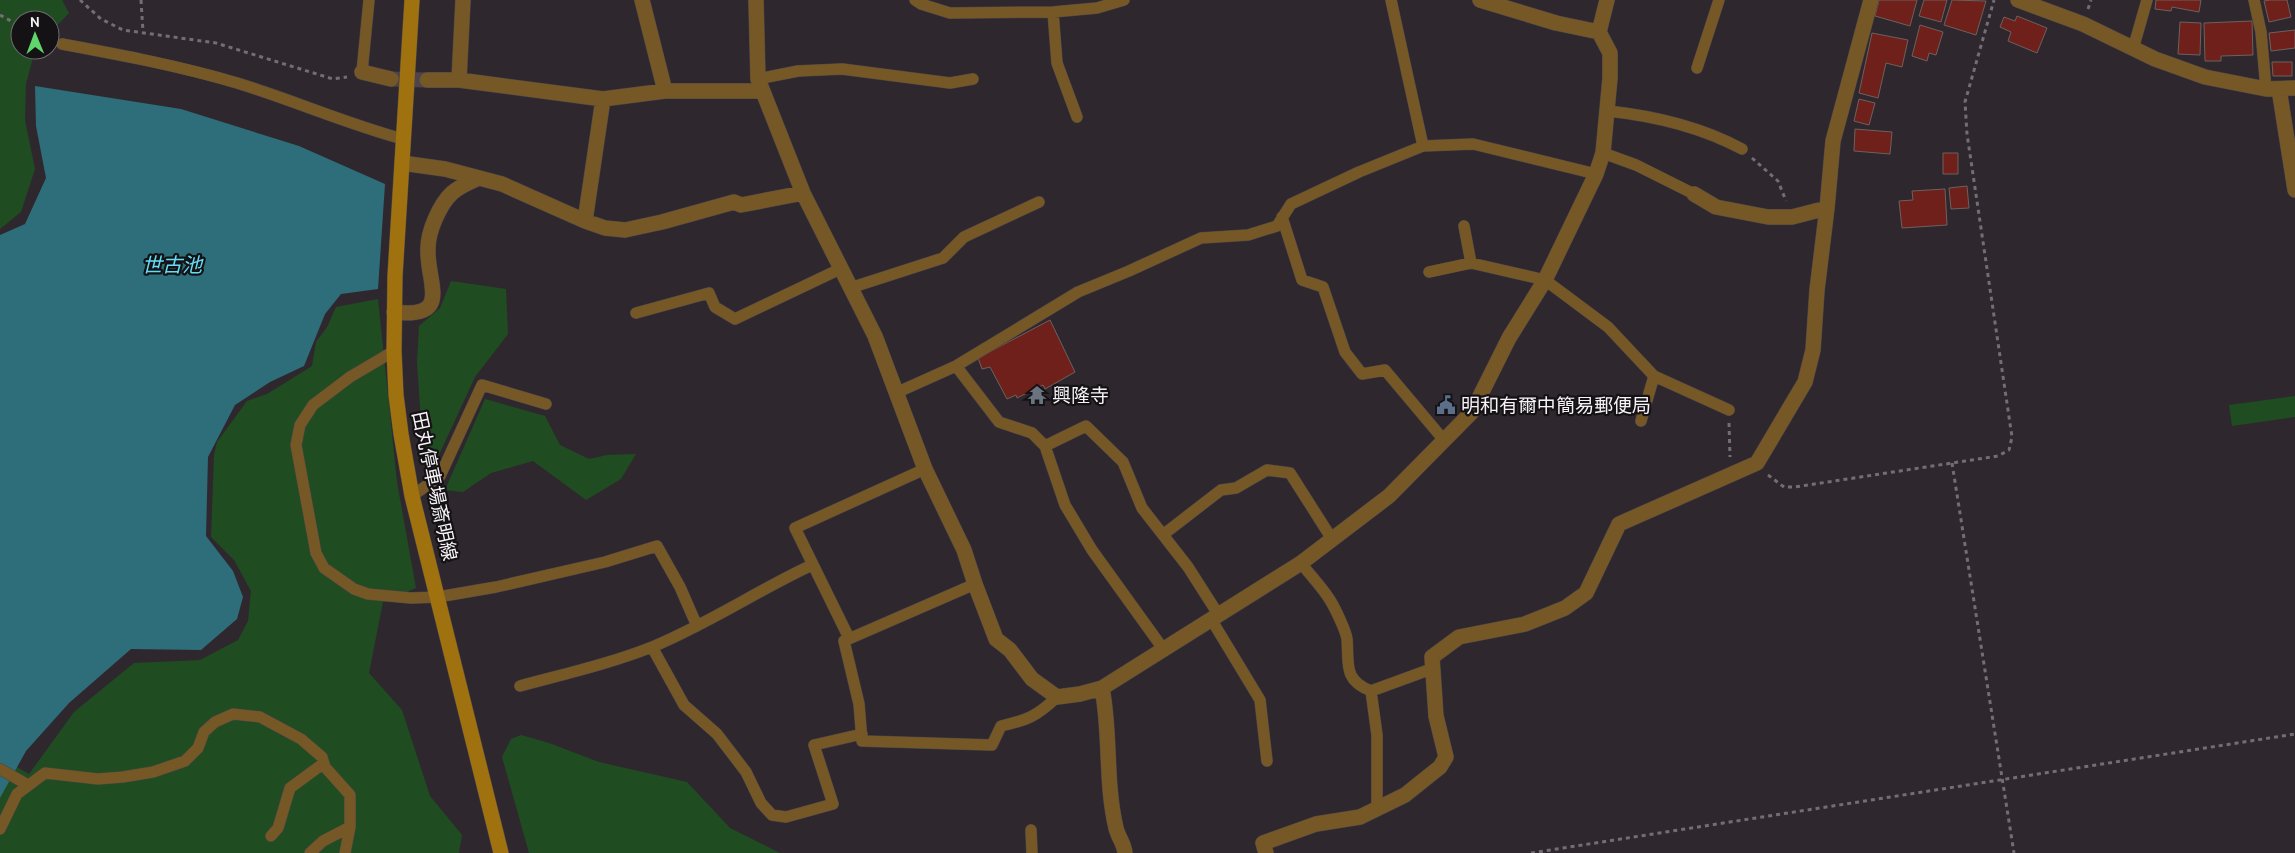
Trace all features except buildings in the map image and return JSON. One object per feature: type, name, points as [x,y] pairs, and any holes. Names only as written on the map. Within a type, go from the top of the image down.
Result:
[{"type":"main road","name":"田丸停車場斎明線","points":[[412,0],[394,312],[394,351],[401,434],[412,496],[502,853]]},
{"type":"street","points":[[459,80],[463,0]]},
{"type":"street","points":[[642,0],[665,91]]},
{"type":"street","points":[[756,0],[760,85],[803,193],[840,269],[876,336],[925,469],[964,550],[974,584],[996,639],[1010,650],[1032,679],[1057,697],[1080,694],[1102,688],[1301,563],[1389,496],[1443,439],[1472,412],[1509,338],[1545,280],[1596,174],[1603,153],[1608,111],[1610,52],[1599,32],[1607,0]]},
{"type":"street","points":[[1480,0],[1556,24],[1599,32]]},
{"type":"street","points":[[1266,853],[1263,843],[1316,824],[1360,816],[1405,795],[1440,767],[1446,757],[1436,716],[1432,658],[1459,638],[1525,624],[1565,608],[1586,592],[1619,524],[1757,463],[1805,382],[1813,350],[1816,290],[1827,208],[1833,141],[1871,0]]},
{"type":"street","points":[[2018,0],[2041,4],[2133,49],[2205,77],[2273,89],[2295,88]]},
{"type":"street","points":[[362,72],[392,79]]},
{"type":"street","points":[[427,80],[459,80],[603,99],[665,91],[760,85]]},
{"type":"street","points":[[2273,89],[2295,190]]},
{"type":"street","points":[[585,221],[603,99]]},
{"type":"street","points":[[402,163],[445,169],[502,184],[585,221],[604,228],[624,230],[662,222],[734,202],[741,205],[803,193]]},
{"type":"street","points":[[394,312],[417,313],[425,309],[432,301],[434,287],[428,256],[429,236],[442,206],[451,194],[460,186],[479,178]]},
{"type":"street","points":[[1694,194],[1716,208],[1768,217],[1792,217],[1827,208]]},
{"type":"street","points":[[1102,688],[1109,733],[1110,782],[1116,829],[1124,846],[1125,853]]},
{"type":"lane","points":[[362,72],[369,0]]},
{"type":"lane","points":[[915,0],[921,4],[950,13],[1053,12],[1097,8],[1124,0]]},
{"type":"lane","points":[[1391,0],[1423,146]]},
{"type":"lane","points":[[1697,68],[1719,0]]},
{"type":"lane","points":[[2133,49],[2147,0]]},
{"type":"lane","points":[[2254,0],[2273,89]]},
{"type":"lane","points":[[1053,12],[1057,64],[1077,117]]},
{"type":"lane","points":[[62,44],[151,61],[237,83],[362,128],[403,139]]},
{"type":"lane","points":[[760,85],[798,71],[842,68],[950,83],[973,79]]},
{"type":"lane","points":[[1608,111],[1642,114],[1715,135],[1742,149]]},
{"type":"lane","points":[[898,392],[956,366],[1078,292],[1201,238],[1248,234],[1277,226],[1291,204],[1359,172],[1423,146],[1473,144],[1596,174]]},
{"type":"lane","points":[[1603,153],[1636,165],[1694,194]]},
{"type":"lane","points":[[850,288],[943,258],[964,237],[1039,202]]},
{"type":"lane","points":[[1282,217],[1302,280],[1323,287],[1345,352],[1362,374],[1385,370],[1443,439]]},
{"type":"lane","points":[[1464,226],[1472,263]]},
{"type":"lane","points":[[1429,272],[1472,263],[1545,280],[1608,327],[1654,376],[1729,410]]},
{"type":"lane","points":[[636,313],[709,293],[715,307],[735,320],[840,269]]},
{"type":"lane","points":[[394,351],[350,377],[314,405],[300,425],[296,444],[316,553],[324,568],[354,589],[368,594],[411,598],[438,597],[496,587],[605,562],[657,546],[680,588],[697,626]]},
{"type":"lane","points":[[956,366],[999,422],[1032,433],[1045,446],[1065,505],[1092,550],[1164,650]]},
{"type":"lane","points":[[1641,421],[1654,376]]},
{"type":"lane","points":[[412,496],[440,476],[482,384],[546,404]]},
{"type":"lane","points":[[1045,446],[1086,426],[1123,462],[1142,508],[1164,534],[1215,616],[1260,700],[1267,761]]},
{"type":"lane","points":[[849,638],[795,528],[925,469]]},
{"type":"lane","points":[[1164,534],[1222,490],[1236,488],[1267,470],[1290,473],[1332,539]]},
{"type":"lane","points":[[1301,563],[1330,600],[1347,638],[1346,661],[1359,687],[1371,692],[1434,668]]},
{"type":"lane","points":[[520,686],[607,663],[652,647],[752,598],[779,580],[812,565]]},
{"type":"lane","points":[[974,584],[844,641],[859,704],[862,741],[992,745],[1001,726],[1022,721],[1040,713],[1057,697]]},
{"type":"lane","points":[[652,647],[684,705],[717,734],[746,772],[761,803],[772,815],[786,817],[833,804],[814,745],[862,734]]},
{"type":"lane","points":[[1371,692],[1377,735],[1376,808]]},
{"type":"lane","points":[[0,830],[17,794],[45,773],[98,778],[123,778],[153,772],[185,761],[198,748],[204,732],[215,722],[232,714],[260,717],[301,740],[322,757],[325,767],[350,795],[350,827],[346,853]]},
{"type":"lane","points":[[271,836],[278,828],[290,788],[324,763]]},
{"type":"lane","points":[[0,769],[28,785]]},
{"type":"lane","points":[[310,853],[323,841],[350,827]]},
{"type":"lane","points":[[1031,830],[1032,853]]},
{"type":"path","points":[[80,0],[101,19],[123,30],[216,43],[333,79],[352,76],[362,72]]},
{"type":"path","points":[[141,0],[143,32]]},
{"type":"path","points":[[1757,463],[1773,481],[1784,487],[1795,488],[1998,456],[2009,450],[2012,437],[1967,134],[1965,102],[1994,0]]},
{"type":"path","points":[[1742,149],[1778,181],[1792,217]]},
{"type":"path","points":[[1729,410],[1730,476]]},
{"type":"path","points":[[1952,462],[2014,853]]},
{"type":"path","points":[[1531,853],[2295,734]]},
{"type":"green space","points":[[0,0],[62,0],[69,13],[60,22],[60,10],[10,10],[10,60],[32,60],[26,84],[25,120],[35,169],[21,212],[0,229]]},
{"type":"green space","points":[[451,281],[506,289],[508,334],[475,377],[432,470],[421,422],[417,362],[419,326],[440,308]]},
{"type":"green space","points":[[378,299],[397,482],[416,588],[383,602],[369,673],[402,710],[430,796],[462,835],[459,853],[0,853],[0,757],[29,774],[74,712],[134,663],[200,660],[238,640],[248,621],[251,591],[234,560],[211,537],[214,455],[217,442],[247,401],[267,394],[312,366],[316,342],[327,327],[336,307]]},
{"type":"green space","points":[[2295,396],[2295,417],[2232,426],[2229,405]]},
{"type":"green space","points":[[485,399],[545,416],[560,445],[589,459],[607,455],[636,454],[621,479],[586,500],[533,461],[491,473],[463,492],[445,490]]},
{"type":"green space","points":[[521,735],[549,743],[599,762],[687,782],[730,828],[780,853],[529,853],[502,757],[511,739]]},
{"type":"water","name":"世古池","points":[[35,86],[181,109],[299,146],[385,184],[378,289],[341,294],[325,314],[304,366],[270,382],[235,405],[208,457],[206,536],[233,571],[243,597],[237,619],[201,650],[131,649],[69,703],[26,751],[0,798],[0,235],[25,224],[46,178],[36,126]]},
{"type":"tunnel","points":[[391,79],[427,80]]},
{"type":"place","name":"興隆寺","points":[[1037,395]]},
{"type":"place","name":"明和有爾中簡易郵便局","points":[[1446,405]]}]
